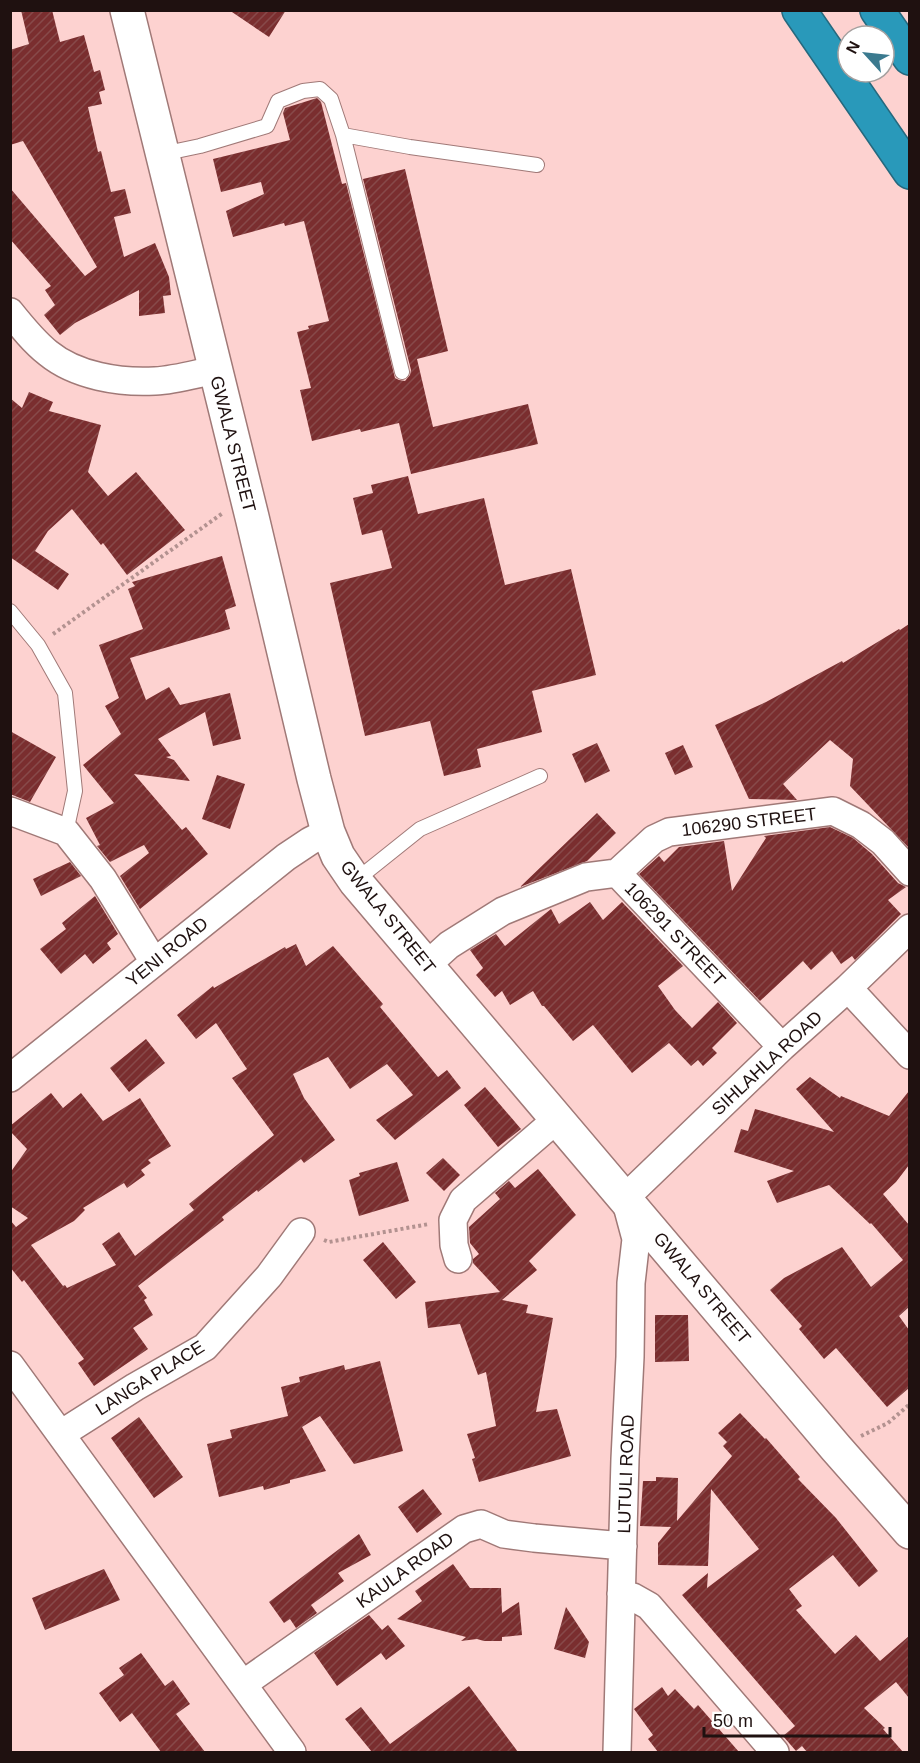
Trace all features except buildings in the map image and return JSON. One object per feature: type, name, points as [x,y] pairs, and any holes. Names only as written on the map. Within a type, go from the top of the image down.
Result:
[{"type":"highway","points":[[799,10],[909,172]]},
{"type":"highway","points":[[877,10],[909,58]]},
{"type":"street","name":"GWALA STREET","points":[[127,10],[328,832],[338,856],[355,881],[909,1532]]},
{"type":"street","points":[[10,312],[33,340],[50,355],[78,370],[127,381],[156,381],[215,370]]},
{"type":"street","points":[[10,811],[66,832],[103,879],[154,962]]},
{"type":"street","name":"106290 STREET","points":[[617,873],[654,839],[669,832],[833,811],[861,825],[882,842],[909,872]]},
{"type":"street","name":"YENI ROAD","points":[[10,1078],[286,857],[328,832]]},
{"type":"street","name":"106291 STREET","points":[[427,965],[449,945],[503,911],[586,877],[617,873],[782,1047]]},
{"type":"street","name":"SIHLAHLA ROAD","points":[[625,1198],[909,928]]},
{"type":"street","points":[[848,988],[909,1055]]},
{"type":"street","points":[[458,1259],[454,1245],[453,1220],[463,1200],[557,1119]]},
{"type":"street","name":"LUTULI ROAD","points":[[617,1752],[631,1283],[636,1239],[625,1198]]},
{"type":"street","name":"LANGA PLACE","points":[[61,1434],[135,1387],[205,1347],[269,1276],[301,1232]]},
{"type":"street","points":[[10,1365],[292,1752]]},
{"type":"street","name":"KAULA ROAD","points":[[243,1684],[464,1528],[481,1524],[504,1534],[624,1546]]},
{"type":"street","points":[[621,1594],[633,1597],[649,1606],[775,1752]]},
{"type":"lane","points":[[162,154],[200,146],[267,126],[278,101],[303,92],[321,89],[331,99],[343,135],[402,372]]},
{"type":"lane","points":[[343,135],[537,165]]},
{"type":"lane","points":[[10,611],[38,645],[65,693],[75,790],[66,832]]},
{"type":"lane","points":[[355,881],[420,829],[540,776]]},
{"type":"path","points":[[38,645],[230,509],[252,517]]},
{"type":"path","points":[[340,1240],[403,1227],[453,1220]]},
{"type":"path","points":[[836,1448],[888,1423],[909,1404]]}]
